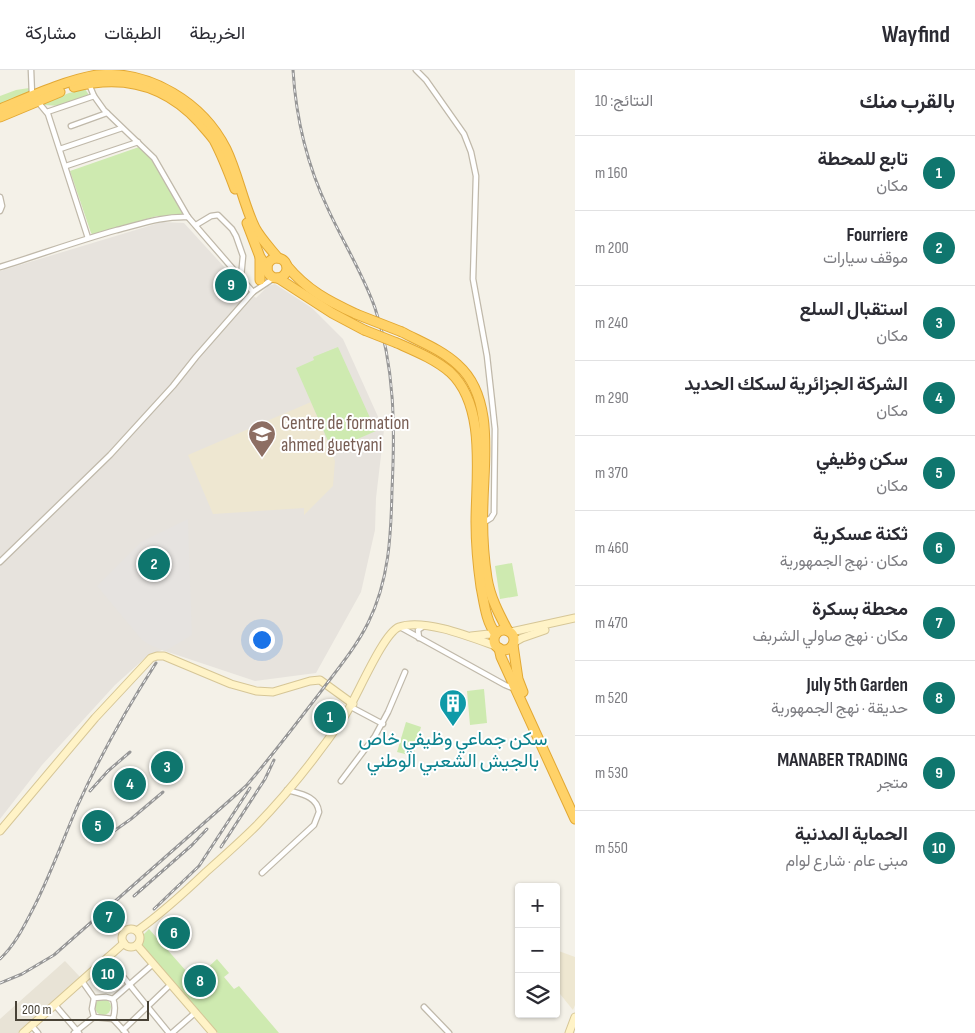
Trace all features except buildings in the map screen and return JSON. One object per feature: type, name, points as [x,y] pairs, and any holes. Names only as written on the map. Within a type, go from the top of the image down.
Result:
[{"type":"highway","points":[[0,117],[34,99],[87,77],[106,74],[135,77],[164,86],[191,104],[218,136],[226,150],[255,228],[261,238],[300,281],[333,303],[427,344],[459,365],[475,389],[485,428],[483,524],[487,579],[493,601],[514,637],[516,668],[521,686],[575,806]]},
{"type":"highway","points":[[0,109],[88,83],[108,81],[123,81],[149,87],[173,99],[196,119],[213,139],[260,258],[270,276],[332,313],[364,330],[422,354],[451,373],[470,403],[473,415],[477,443],[478,560],[484,600],[492,628],[496,635],[495,643],[499,648],[501,657],[575,819]]},
{"type":"highway","points":[[257,287],[260,258]]},
{"type":"highway","points":[[267,269],[269,262],[278,258]]},
{"type":"highway","points":[[276,278],[285,274],[287,266]]},
{"type":"highway","points":[[496,635],[503,630],[509,631]]},
{"type":"highway","points":[[499,648],[505,650],[513,644]]},
{"type":"main road","points":[[509,631],[575,618]]},
{"type":"main road","points":[[513,644],[532,634],[575,622]]},
{"type":"main road","points":[[137,931],[178,898],[229,852],[256,826],[288,790],[352,705],[390,634],[400,627],[424,626],[451,630],[499,648]]},
{"type":"main road","points":[[468,636],[496,635]]},
{"type":"main road","points":[[0,831],[94,718],[151,658],[164,656],[231,684],[256,691],[273,692],[310,681],[320,680],[352,705]]},
{"type":"main road","points":[[124,943],[123,934],[126,930],[132,929],[137,931]]},
{"type":"main road","points":[[124,943],[131,947],[136,945],[140,940],[137,931]]},
{"type":"main road","points":[[23,1033],[124,943]]},
{"type":"main road","points":[[136,945],[213,1033]]},
{"type":"main road","points":[[569,1033],[575,1018]]},
{"type":"street","points":[[31,70],[34,99],[47,112],[88,238]]},
{"type":"street","points":[[416,70],[426,80],[464,134],[471,152],[476,176],[473,279],[487,356],[495,429],[494,513],[483,524]]},
{"type":"street","points":[[88,83],[94,96],[107,113],[158,163],[188,217],[241,277],[257,287],[263,286],[276,278]]},
{"type":"street","points":[[47,112],[94,96]]},
{"type":"street","points":[[71,126],[107,113]]},
{"type":"street","points":[[60,149],[122,128]]},
{"type":"street","points":[[66,166],[138,142]]},
{"type":"street","points":[[0,197],[2,206],[0,212]]},
{"type":"street","points":[[196,225],[211,216],[218,215],[232,229],[243,256],[241,277]]},
{"type":"street","points":[[0,267],[88,238],[157,219],[188,217]]},
{"type":"street","points":[[0,562],[136,428],[174,386],[211,338],[257,287],[267,269]]},
{"type":"street","points":[[419,638],[418,630],[424,626]]},
{"type":"street","points":[[400,627],[505,686],[516,689]]},
{"type":"street","points":[[341,781],[368,747],[383,724],[405,672]]},
{"type":"street","points":[[352,705],[383,724]]},
{"type":"street","points":[[262,873],[314,825],[319,812],[315,801],[311,798],[288,790]]},
{"type":"street","points":[[107,957],[171,1033],[196,1012]]},
{"type":"street","points":[[114,1000],[153,964]]},
{"type":"street","points":[[82,981],[94,998],[92,1009],[94,1017]]},
{"type":"street","points":[[55,1005],[77,1032],[94,1017],[113,1018],[124,1032],[147,1006],[171,984]]},
{"type":"street","points":[[94,998],[106,996],[114,1000]]},
{"type":"street","points":[[113,1018],[114,1000]]},
{"type":"street","points":[[424,1007],[449,1033]]},
{"type":"street","points":[[32,1026],[38,1033]]},
{"type":"shaded area","points":[[162,222],[184,223],[237,281],[256,298],[268,286],[275,284],[312,308],[343,339],[384,430],[376,498],[375,530],[361,592],[316,673],[255,681],[162,650],[145,658],[115,685],[42,765],[0,819],[0,271]]},
{"type":"shaded area","name":"Centre de formation ahmed guetyani","points":[[311,402],[335,461],[333,486],[304,515],[304,508],[213,514],[188,455]]},
{"type":"shaded area","points":[[188,519],[192,635],[165,651],[142,640],[97,586],[141,542]]},
{"type":"shaded area","points":[[560,951],[575,957],[575,1005],[573,1010],[560,994]]},
{"type":"shaded area","points":[[65,961],[80,977],[18,1033],[0,1033],[0,1019]]},
{"type":"green space","points":[[29,88],[31,94],[0,106],[0,96],[16,90]]},
{"type":"green space","points":[[85,89],[89,95],[60,106],[44,105],[44,103],[69,93]]},
{"type":"green space","points":[[139,147],[155,163],[182,212],[182,216],[157,216],[93,235],[70,171]]},
{"type":"green space","points":[[338,347],[376,431],[332,450],[296,368],[314,360],[313,357]]},
{"type":"green space","points":[[512,563],[518,596],[500,599],[495,566]]},
{"type":"green space","points":[[484,689],[487,723],[470,725],[467,691]]},
{"type":"green space","points":[[406,722],[421,727],[413,756],[397,752]]},
{"type":"green space","points":[[149,929],[187,972],[196,963],[204,971],[217,959],[229,973],[224,977],[234,989],[239,986],[279,1033],[218,1033],[142,945],[142,936]]},
{"type":"green space","points":[[103,999],[111,1007],[103,1015],[95,1007]]},
{"type":"railway","points":[[0,983],[22,974],[54,955],[246,786],[339,668],[363,633],[375,607],[385,575],[391,524],[393,421],[387,353],[382,330],[370,295],[328,209],[308,159],[300,124],[293,70]]},
{"type":"railway","points":[[0,959],[28,919],[95,770],[124,715],[156,663]]},
{"type":"railway","points":[[90,791],[108,771],[130,752]]},
{"type":"railway","points":[[221,847],[265,779],[274,760]]},
{"type":"railway","points":[[154,909],[199,866],[250,788]]},
{"type":"railway","points":[[114,831],[163,792]]},
{"type":"railway","points":[[134,896],[192,845],[207,829]]},
{"type":"place","name":"MANABER TRADING","points":[[231,285]]},
{"type":"place","name":"Centre de formation ahmed guetyani","points":[[262,458]]},
{"type":"place","name":"Fourriere","points":[[154,564]]},
{"type":"place","name":"تابع للمحطة","points":[[330,717]]},
{"type":"place","name":"سكن جماعي وظيفي خاص بالجيش الشعبي الوطني","points":[[453,727]]},
{"type":"place","name":"استقبال السلع","points":[[167,767]]},
{"type":"place","name":"الشركة الجزائرية لسكك الحديد","points":[[130,784]]},
{"type":"place","name":"سكن وظيفي","points":[[98,826]]},
{"type":"place","name":"محطة بسكرة","points":[[109,917]]},
{"type":"place","name":"ثكنة عسكرية","points":[[174,933]]},
{"type":"place","name":"الحماية المدنية","points":[[108,974]]},
{"type":"place","name":"July 5th Garden","points":[[200,981]]}]
